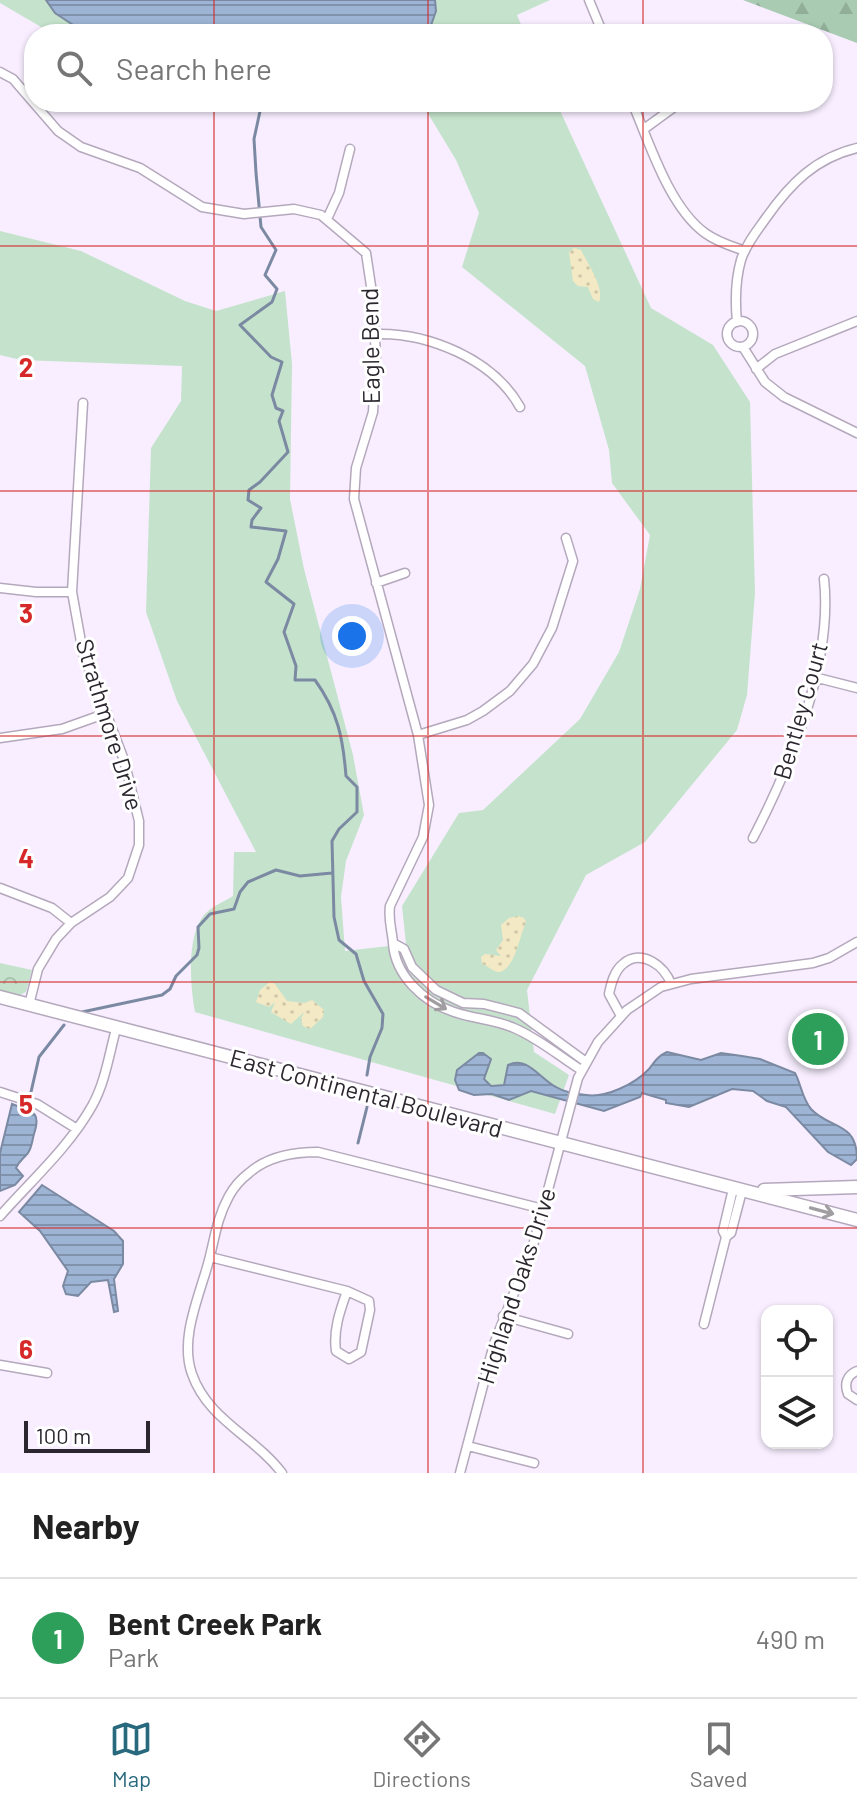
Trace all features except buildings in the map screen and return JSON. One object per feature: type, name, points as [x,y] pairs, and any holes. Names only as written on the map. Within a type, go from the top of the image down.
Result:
[{"type":"main road","name":"East Continental Boulevard","points":[[0,997],[857,1220]]},
{"type":"main road","points":[[738,1190],[857,1187]]},
{"type":"street","points":[[589,0],[599,24]]},
{"type":"street","name":"Eagle Bend","points":[[1,76],[13,79],[24,92]]},
{"type":"street","name":"Eagle Bend","points":[[42,112],[58,131],[81,147],[140,168],[202,207],[244,214],[294,209],[321,215],[366,253],[374,334],[373,412],[356,468],[354,499],[418,735],[428,814],[423,837],[390,906],[392,950],[403,975],[425,997],[453,1012],[490,1019],[514,1028],[584,1066]]},
{"type":"street","points":[[636,112],[685,214],[717,241],[745,251]]},
{"type":"street","points":[[644,129],[667,112]]},
{"type":"street","points":[[737,322],[735,297],[745,251],[787,188],[802,175],[839,153],[857,148]]},
{"type":"street","points":[[327,219],[339,193],[350,149]]},
{"type":"street","points":[[756,369],[775,354],[857,321]]},
{"type":"street","points":[[737,322],[749,325],[753,333],[751,342],[743,347],[734,346],[728,340],[727,331],[737,322]]},
{"type":"street","points":[[374,334],[398,333],[447,348],[474,362],[509,387],[520,407]]},
{"type":"street","points":[[743,347],[765,382],[784,397],[857,433]]},
{"type":"street","name":"Strathmore Drive","points":[[29,1005],[38,969],[56,939],[71,923],[110,897],[128,878],[139,845],[139,821],[124,760],[83,653],[72,592],[83,403]]},
{"type":"street","points":[[418,735],[467,720],[483,711],[510,691],[533,664],[552,628],[573,561],[566,538]]},
{"type":"street","points":[[376,583],[405,573]]},
{"type":"street","name":"Bentley Court","points":[[753,838],[776,795],[796,745],[824,637],[824,579]]},
{"type":"street","points":[[0,588],[23,592],[72,592]]},
{"type":"street","points":[[814,677],[857,688]]},
{"type":"street","points":[[0,738],[62,729],[107,713]]},
{"type":"street","points":[[0,888],[52,908],[71,923]]},
{"type":"street","points":[[621,1016],[609,994],[611,981],[623,964],[639,958],[656,963],[667,972],[671,984],[813,963],[857,942]]},
{"type":"street","points":[[393,943],[404,949],[412,967],[436,990],[463,1003],[484,1004],[519,1013],[584,1066]]},
{"type":"street","name":"Highland Oaks Drive","points":[[460,1473],[503,1316],[524,1268],[543,1209],[575,1086],[598,1042],[621,1016],[642,998],[671,984]]},
{"type":"street","points":[[0,1216],[77,1129],[92,1106],[116,1029]]},
{"type":"street","points":[[0,1092],[37,1104],[77,1129]]},
{"type":"street","points":[[282,1473],[273,1461],[219,1418],[192,1376],[189,1342],[192,1318],[213,1236],[234,1188],[258,1166],[301,1152],[337,1156],[543,1209]]},
{"type":"street","points":[[704,1324],[726,1237],[723,1231],[738,1190]]},
{"type":"street","points":[[210,1257],[347,1291],[369,1301],[361,1352],[349,1359],[336,1351],[335,1341],[338,1317],[347,1291]]},
{"type":"street","points":[[503,1316],[568,1334]]},
{"type":"street","points":[[0,1365],[47,1373]]},
{"type":"street","points":[[857,1371],[850,1374],[846,1383],[848,1394],[857,1400]]},
{"type":"street","points":[[468,1446],[534,1463]]},
{"type":"green space","points":[[0,0],[550,0],[517,15],[521,24],[36,24],[0,3]]},
{"type":"green space","points":[[743,0],[857,0],[857,43],[833,34],[833,24],[807,24]]},
{"type":"green space","points":[[427,112],[561,112],[651,308],[713,345],[750,402],[755,593],[747,695],[737,730],[645,842],[586,875],[527,990],[534,1052],[569,1075],[555,1114],[195,1012],[191,974],[195,933],[206,913],[233,896],[234,852],[256,852],[177,701],[146,612],[151,448],[181,401],[182,366],[21,360],[0,355],[0,231],[81,251],[185,301],[216,311],[285,291],[292,364],[290,499],[304,569],[353,755],[364,815],[346,861],[341,897],[345,951],[406,944],[402,906],[459,813],[483,810],[580,719],[619,652],[640,589],[650,535],[612,483],[609,450],[585,366],[462,267],[479,213],[456,160]]},
{"type":"green space","points":[[0,963],[32,970],[26,992],[18,996],[0,992]]},
{"type":"sand","points":[[574,248],[581,250],[594,276],[600,290],[599,302],[593,299],[588,287],[578,286],[573,281],[569,252]]},
{"type":"sand","points":[[518,916],[526,922],[509,965],[497,972],[482,964],[481,957],[485,954],[501,956],[496,950],[503,940],[501,925],[509,918]]},
{"type":"sand","points":[[270,982],[287,1001],[305,1003],[312,1000],[324,1010],[323,1017],[310,1029],[303,1026],[301,1019],[304,1012],[291,1024],[271,1012],[275,1002],[269,1007],[256,1002],[260,990]]},
{"type":"water","points":[[46,0],[435,0],[436,11],[431,24],[72,24],[55,13]]},
{"type":"water","points":[[667,1052],[701,1060],[721,1053],[742,1056],[760,1059],[795,1073],[811,1109],[841,1127],[852,1138],[857,1159],[851,1165],[828,1152],[786,1107],[767,1101],[753,1091],[732,1089],[689,1107],[666,1103],[666,1100],[642,1093],[640,1097],[604,1111],[531,1091],[509,1100],[492,1094],[474,1095],[459,1090],[455,1080],[457,1070],[483,1053],[491,1059],[484,1079],[491,1086],[504,1085],[508,1065],[521,1063],[563,1090],[586,1095],[602,1094],[636,1080]]},
{"type":"water","points":[[12,1104],[33,1113],[37,1120],[29,1151],[16,1168],[23,1176],[15,1185],[0,1191],[0,1153]]},
{"type":"water","points":[[42,1185],[114,1231],[123,1241],[123,1264],[114,1279],[118,1311],[114,1312],[108,1280],[91,1282],[78,1296],[66,1294],[63,1286],[68,1271],[40,1231],[19,1212]]},
{"type":"waterway","points":[[260,112],[254,139],[261,227],[276,250],[265,275],[277,289],[272,302],[240,325],[271,357],[282,362],[272,395],[276,408],[283,411],[279,421],[288,452],[249,490],[248,500],[261,508],[251,527],[286,531],[278,559],[266,582],[294,604],[284,632],[296,666],[295,680],[315,680],[323,692],[338,726],[346,776],[357,787],[357,812],[339,829],[332,841],[334,917],[339,940],[356,954],[364,981],[383,1014],[382,1028],[370,1057],[367,1075]]},
{"type":"waterway","points":[[82,1012],[162,995],[170,989],[176,976],[197,955],[198,927],[210,914],[234,909],[240,892],[248,882],[276,870],[300,876],[332,873]]},
{"type":"waterway","points":[[31,1092],[39,1057],[64,1025]]},
{"type":"waterway","points":[[358,1143],[367,1107]]},
{"type":"place","name":"Bent Creek Park","points":[[818,1039]]}]
